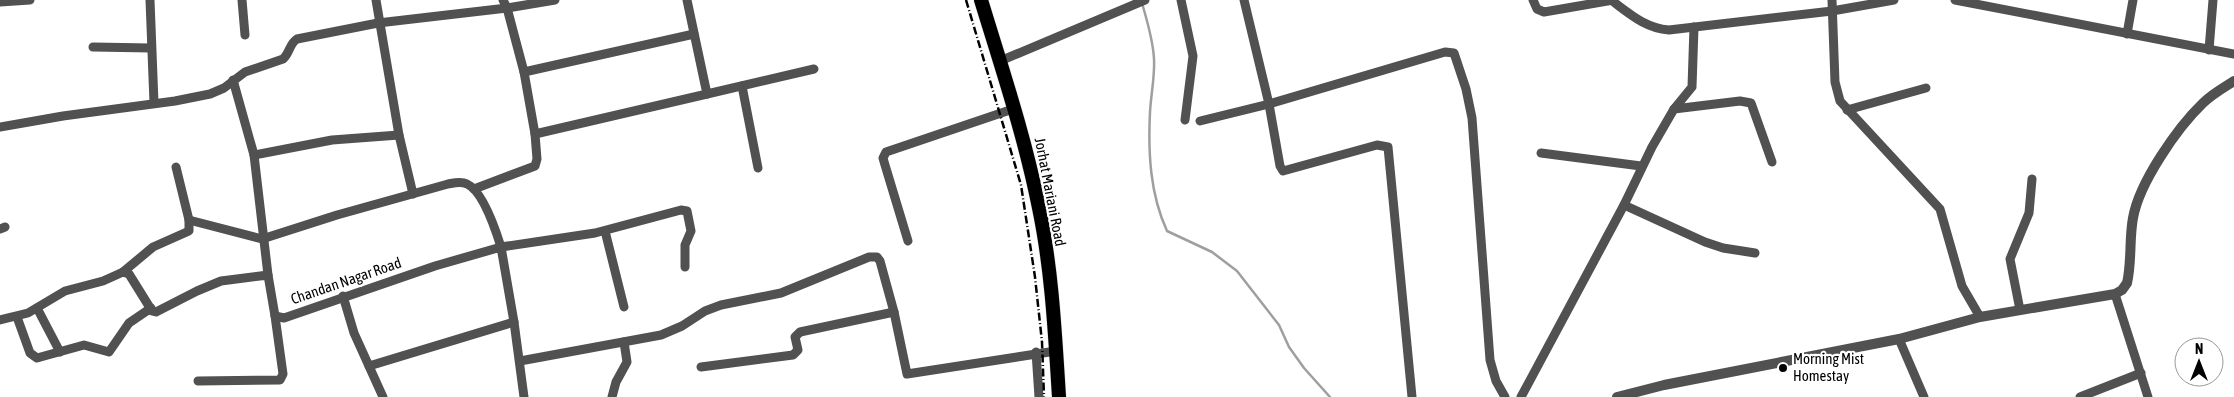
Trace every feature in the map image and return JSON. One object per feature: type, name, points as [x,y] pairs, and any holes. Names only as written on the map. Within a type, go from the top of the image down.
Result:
[{"type":"highway","name":"Jorhat Mariani Road","points":[[981,0],[1013,109],[1025,142],[1040,210],[1056,351],[1059,397]]},
{"type":"street","points":[[0,2],[30,0]]},
{"type":"street","points":[[150,0],[154,103]]},
{"type":"street","points":[[242,0],[245,35]]},
{"type":"street","points":[[376,0],[378,23],[399,135],[413,194]]},
{"type":"street","points":[[0,127],[210,94],[224,88],[245,72],[283,59],[288,55],[292,44],[297,39],[378,23],[505,4],[555,0]]},
{"type":"street","points":[[686,0],[707,94]]},
{"type":"street","points":[[1000,61],[1145,0]]},
{"type":"street","points":[[1181,0],[1193,56],[1185,120]]},
{"type":"street","points":[[1244,0],[1269,104],[1280,166],[1283,171],[1377,145],[1388,147],[1412,397]]},
{"type":"street","points":[[1533,0],[1537,9],[1544,12],[1612,0],[1635,18],[1656,29],[1669,30],[1832,11],[1894,0]]},
{"type":"street","points":[[1832,0],[1835,82],[1840,101],[1940,208],[1962,286],[1980,316]]},
{"type":"street","points":[[1955,0],[2234,54]]},
{"type":"street","points":[[2127,34],[2133,0]]},
{"type":"street","points":[[2209,50],[2213,0]]},
{"type":"street","points":[[474,189],[535,166],[537,159],[535,134],[524,72],[505,4]]},
{"type":"street","points":[[1521,397],[1624,205],[1641,166],[1674,109],[1692,87],[1694,27]]},
{"type":"street","points":[[524,72],[694,34]]},
{"type":"street","points":[[93,46],[151,48]]},
{"type":"street","points":[[1200,120],[1269,104],[1445,52],[1454,53],[1462,72],[1472,118],[1490,360],[1496,380],[1505,397]]},
{"type":"street","points":[[535,134],[814,69]]},
{"type":"street","name":"Chandan Nagar Road","points":[[233,80],[254,155],[262,239],[274,316],[284,318],[434,266],[502,247],[604,231],[681,210],[687,211],[691,231],[685,245],[685,267]]},
{"type":"street","points":[[1617,397],[1674,383],[1899,339],[1980,316],[2116,294],[2122,290],[2126,283],[2133,219],[2143,187],[2189,118],[2216,91],[2234,81]]},
{"type":"street","points":[[742,86],[758,168]]},
{"type":"street","points":[[1847,110],[1926,88]]},
{"type":"street","points":[[1674,109],[1740,102],[1751,103],[1772,162]]},
{"type":"street","points":[[908,241],[883,158],[886,152],[1013,109]]},
{"type":"street","points":[[254,155],[332,140],[399,135]]},
{"type":"street","points":[[1541,153],[1641,166]]},
{"type":"street","points":[[0,320],[17,317],[37,308],[65,291],[103,281],[123,272],[153,248],[189,231],[189,220],[176,167]]},
{"type":"street","points":[[2020,310],[2010,258],[2028,213],[2032,179]]},
{"type":"street","points":[[189,220],[262,239],[337,215],[413,194],[455,183],[468,184],[474,189],[492,222],[502,247],[524,397]]},
{"type":"street","points":[[1624,205],[1705,242],[1723,248],[1756,253]]},
{"type":"street","points":[[604,231],[624,307]]},
{"type":"street","points":[[520,361],[670,332],[721,305],[781,293],[874,256],[880,261],[894,312],[907,374],[1036,352],[1056,351]]},
{"type":"street","points":[[123,272],[129,274],[154,312],[160,311],[197,291],[222,281],[268,275]]},
{"type":"street","points":[[2116,294],[2148,397]]},
{"type":"street","points":[[343,296],[354,333],[383,397]]},
{"type":"street","points":[[37,308],[60,352]]},
{"type":"street","points":[[17,317],[31,356],[42,358],[84,345],[109,352],[129,323],[151,308]]},
{"type":"street","points":[[701,366],[793,355],[798,350],[796,337],[800,332],[894,312]]},
{"type":"street","points":[[198,381],[276,382],[280,380],[283,374],[274,316]]},
{"type":"street","points":[[369,366],[514,322]]},
{"type":"street","points":[[1899,339],[1924,397]]},
{"type":"street","points":[[612,397],[616,382],[627,362],[624,342]]},
{"type":"street","points":[[1036,352],[1039,397]]},
{"type":"street","points":[[2080,397],[2140,373]]},
{"type":"waterway","points":[[1142,3],[1151,37],[1154,59],[1149,127],[1151,173],[1157,203],[1167,231],[1212,252],[1237,271],[1279,325],[1289,347],[1304,368],[1330,397]]},
{"type":"railway","points":[[966,0],[1021,185],[1035,277],[1042,342],[1044,397]]},
{"type":"place","name":"Morning Mist Homestay","points":[[1783,368]]}]
